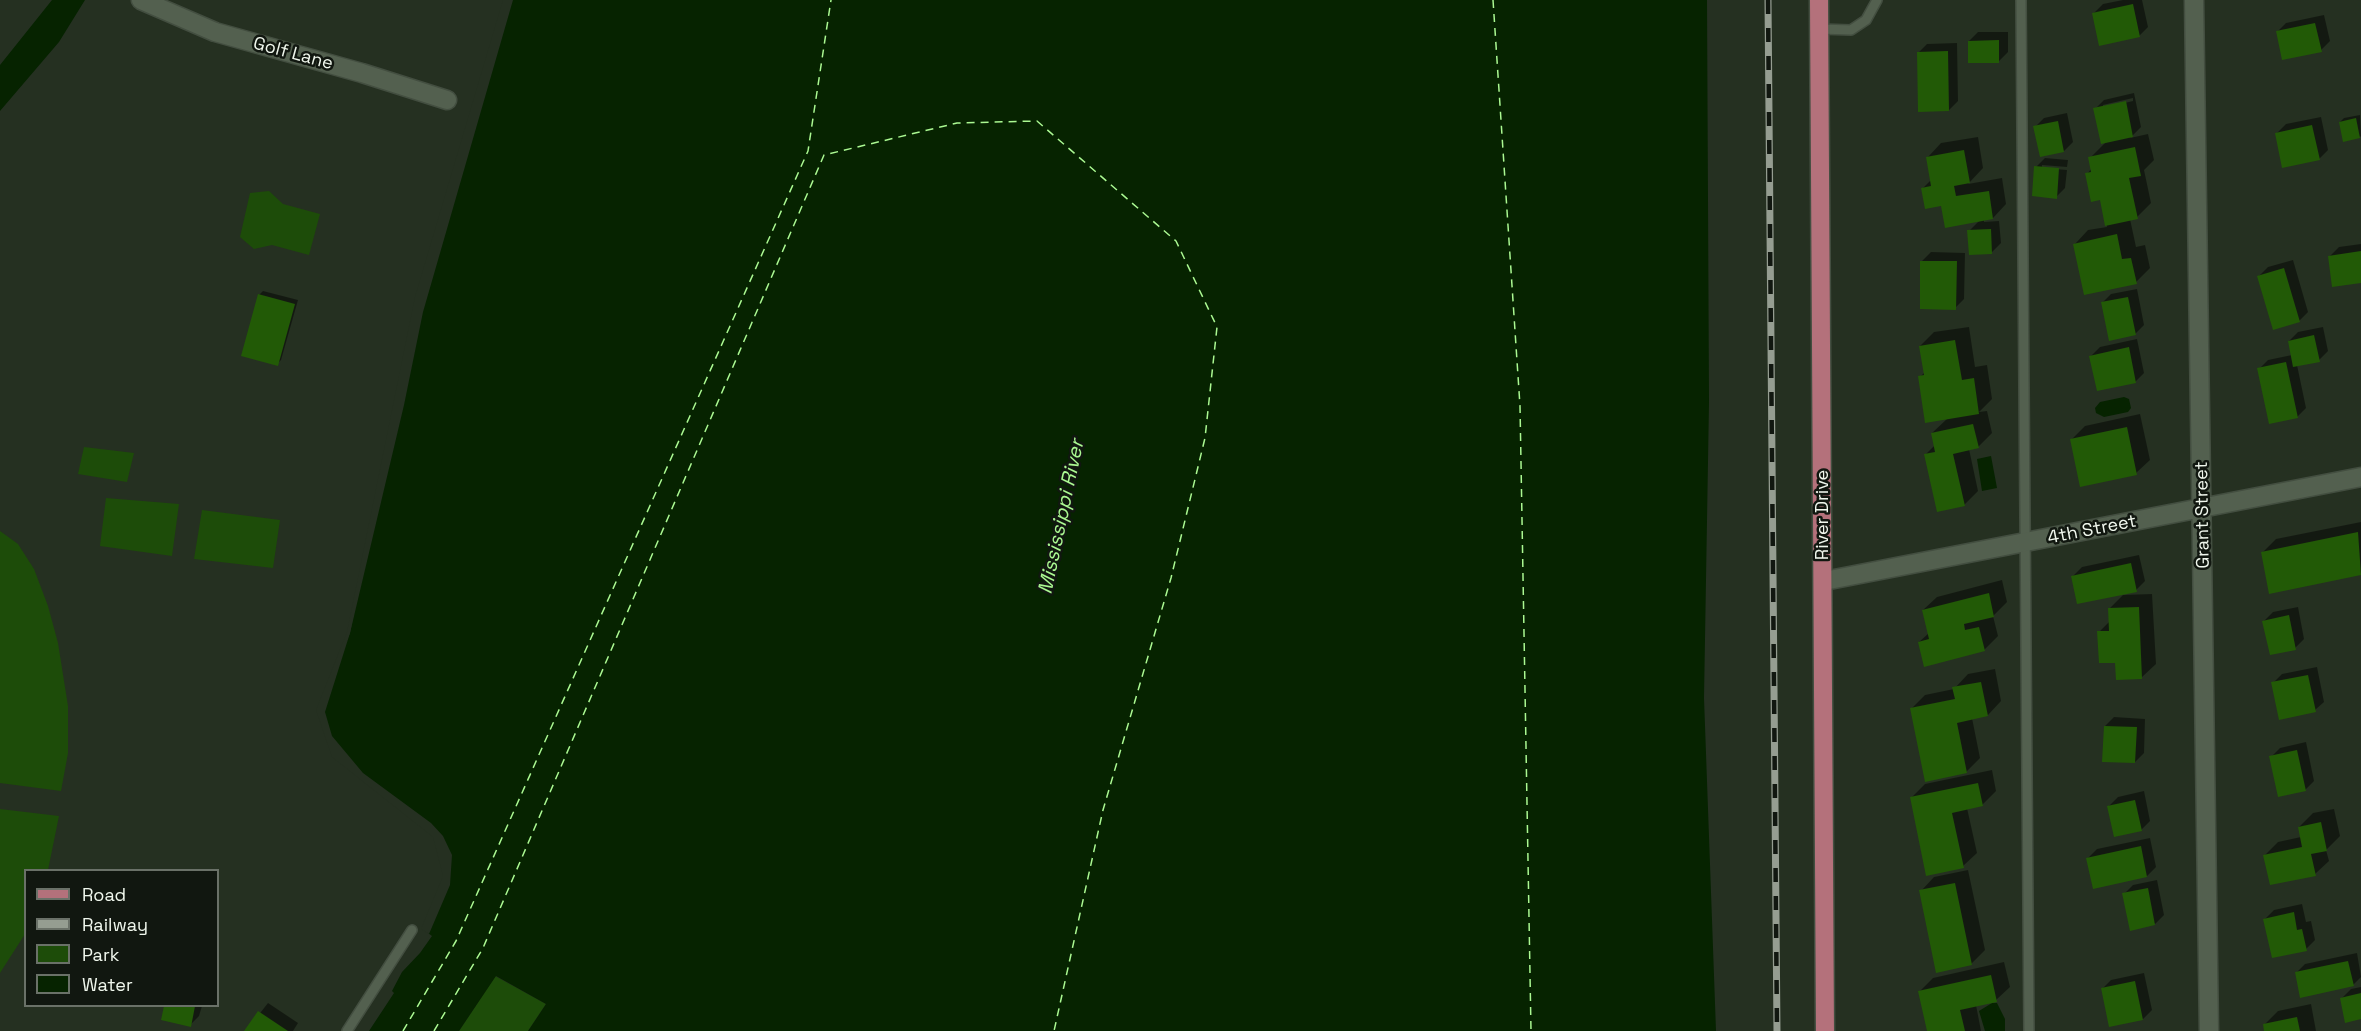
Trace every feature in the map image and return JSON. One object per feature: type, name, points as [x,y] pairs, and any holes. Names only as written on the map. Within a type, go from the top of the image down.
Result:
[{"type":"main road","name":"River Drive","points":[[1820,0],[1825,1031]]},
{"type":"street","name":"Golf Lane","points":[[141,0],[215,32],[362,73],[447,100]]},
{"type":"street","name":"Grant Street","points":[[2194,0],[2204,508],[2209,1031]]},
{"type":"street","name":"4th Street","points":[[1824,581],[2361,477]]},
{"type":"lane","points":[[1820,29],[1851,30],[1866,20],[1878,0]]},
{"type":"lane","points":[[2020,0],[2029,1031]]},
{"type":"lane","points":[[347,1031],[412,930]]},
{"type":"green space","points":[[269,191],[283,204],[320,214],[309,255],[272,245],[254,249],[240,237],[250,193]]},
{"type":"green space","points":[[84,447],[134,453],[127,482],[78,474]]},
{"type":"green space","points":[[106,498],[179,504],[172,556],[100,546]]},
{"type":"green space","points":[[202,510],[280,520],[273,568],[194,559]]},
{"type":"green space","points":[[0,531],[18,544],[34,569],[48,606],[58,643],[68,706],[68,753],[61,791],[0,783]]},
{"type":"green space","points":[[0,809],[59,816],[48,869],[24,869],[24,936],[0,973]]},
{"type":"green space","points":[[495,976],[546,1004],[528,1031],[459,1031]]},
{"type":"water","points":[[52,0],[85,0],[59,42],[0,111],[0,65]]},
{"type":"water","name":"Mississippi River","points":[[506,0],[1707,0],[1709,402],[1704,698],[1716,1031],[528,1031],[546,1004],[496,976],[459,1031],[369,1031],[394,993],[392,991],[402,972],[432,936],[424,930],[446,876],[435,835],[334,755],[319,710],[350,633],[418,298]]},
{"type":"water","points":[[2124,397],[2129,399],[2131,408],[2128,412],[2104,417],[2096,413],[2095,408],[2100,402]]},
{"type":"water","points":[[1991,456],[1997,488],[1982,491],[1977,459]]},
{"type":"water","points":[[1992,1003],[1997,1003],[2005,1019],[2005,1031],[1985,1031],[1979,1011]]},
{"type":"pier","points":[[503,0],[513,0],[423,312],[404,405],[350,633],[325,712],[332,736],[363,773],[431,823],[443,836],[452,855],[450,885],[429,934],[421,929],[443,876],[433,837],[332,757],[316,710],[347,632],[415,297]]},
{"type":"building","points":[[2133,4],[2140,37],[2099,46],[2092,13]]},
{"type":"building","points":[[2315,23],[2322,52],[2282,60],[2276,31]]},
{"type":"building","points":[[1999,40],[1999,63],[1968,63],[1968,41]]},
{"type":"building","points":[[1948,51],[1949,111],[1918,112],[1917,52]]},
{"type":"building","points":[[2126,101],[2133,137],[2101,144],[2093,108]]},
{"type":"building","points":[[2356,118],[2360,138],[2343,142],[2339,122]]},
{"type":"building","points":[[2058,121],[2064,152],[2040,157],[2033,126]]},
{"type":"building","points":[[2312,125],[2320,160],[2282,168],[2275,133]]},
{"type":"building","points":[[2135,147],[2141,176],[2129,178],[2138,219],[2105,226],[2100,200],[2091,202],[2085,173],[2091,172],[2088,157]]},
{"type":"building","points":[[1964,150],[1970,183],[1954,186],[1956,196],[1989,191],[1993,219],[1945,228],[1941,206],[1925,209],[1921,188],[1931,186],[1926,157]]},
{"type":"building","points":[[2034,166],[2059,168],[2057,199],[2032,196]]},
{"type":"building","points":[[1991,229],[1992,254],[1969,255],[1967,230]]},
{"type":"building","points":[[2117,234],[2122,259],[2131,258],[2137,284],[2084,295],[2073,244]]},
{"type":"building","points":[[2361,251],[2361,283],[2332,287],[2328,256]]},
{"type":"building","points":[[1920,261],[1957,261],[1956,310],[1920,309]]},
{"type":"building","points":[[2284,268],[2300,322],[2273,330],[2257,276]]},
{"type":"building","points":[[258,294],[295,304],[278,366],[241,356]]},
{"type":"building","points":[[2128,297],[2136,335],[2109,341],[2101,302]]},
{"type":"building","points":[[2314,335],[2320,362],[2293,367],[2288,341]]},
{"type":"building","points":[[1955,340],[1962,380],[1974,378],[1979,414],[1925,423],[1918,376],[1924,375],[1919,346]]},
{"type":"building","points":[[2129,347],[2136,383],[2097,391],[2089,356]]},
{"type":"building","points":[[2286,362],[2298,418],[2269,424],[2257,368]]},
{"type":"building","points":[[1973,424],[1979,448],[1953,454],[1965,506],[1937,512],[1924,454],[1935,452],[1931,433]]},
{"type":"building","points":[[2127,427],[2137,475],[2080,487],[2070,439]]},
{"type":"building","points":[[2358,532],[2361,575],[2269,594],[2261,552]]},
{"type":"building","points":[[2131,563],[2137,592],[2077,604],[2071,576]]},
{"type":"building","points":[[1989,593],[1994,617],[1964,624],[1965,630],[1979,627],[1985,651],[1924,667],[1918,642],[1929,639],[1922,610]]},
{"type":"building","points":[[2139,607],[2142,679],[2116,680],[2115,663],[2099,663],[2097,631],[2109,631],[2108,608]]},
{"type":"building","points":[[2289,615],[2296,650],[2270,655],[2262,621]]},
{"type":"building","points":[[2308,675],[2316,712],[2279,720],[2271,682]]},
{"type":"building","points":[[1981,682],[1988,716],[1957,723],[1967,773],[1925,782],[1910,708],[1955,699],[1952,687]]},
{"type":"building","points":[[2104,726],[2137,727],[2135,763],[2102,762]]},
{"type":"building","points":[[2297,750],[2306,791],[2278,797],[2269,756]]},
{"type":"building","points":[[1978,783],[1983,806],[1952,813],[1964,868],[1926,876],[1910,797]]},
{"type":"building","points":[[2135,800],[2142,831],[2114,837],[2107,806]]},
{"type":"building","points":[[2321,822],[2327,851],[2311,854],[2316,876],[2270,885],[2263,855],[2302,847],[2298,827]]},
{"type":"building","points":[[2141,846],[2147,877],[2093,889],[2086,858]]},
{"type":"building","points":[[1955,883],[1972,965],[1936,973],[1919,890]]},
{"type":"building","points":[[2148,888],[2155,925],[2130,931],[2122,893]]},
{"type":"building","points":[[2294,912],[2297,930],[2302,929],[2307,951],[2272,958],[2263,919]]},
{"type":"building","points":[[2348,961],[2354,986],[2300,998],[2295,972]]},
{"type":"building","points":[[1991,975],[1997,1002],[1960,1010],[1965,1031],[1927,1031],[1918,991]]},
{"type":"building","points":[[2135,981],[2143,1020],[2109,1027],[2101,988]]},
{"type":"building","points":[[2361,993],[2361,1019],[2345,1023],[2340,998]]},
{"type":"building","points":[[164,1007],[195,1007],[191,1027],[161,1020]]},
{"type":"building","points":[[258,1011],[288,1031],[244,1031]]},
{"type":"building","points":[[2297,1017],[2300,1031],[2264,1031],[2263,1024]]},
{"type":"ferry route","points":[[403,1031],[456,941],[808,151],[831,0]]},
{"type":"ferry route","points":[[1493,0],[1520,406],[1531,1031]]},
{"type":"ferry route","points":[[434,1031],[483,948],[824,155],[957,123],[1037,121],[1176,241],[1217,327],[1205,438],[1171,578],[1103,810],[1054,1031]]},
{"type":"railway","points":[[1768,0],[1777,1031]]}]
